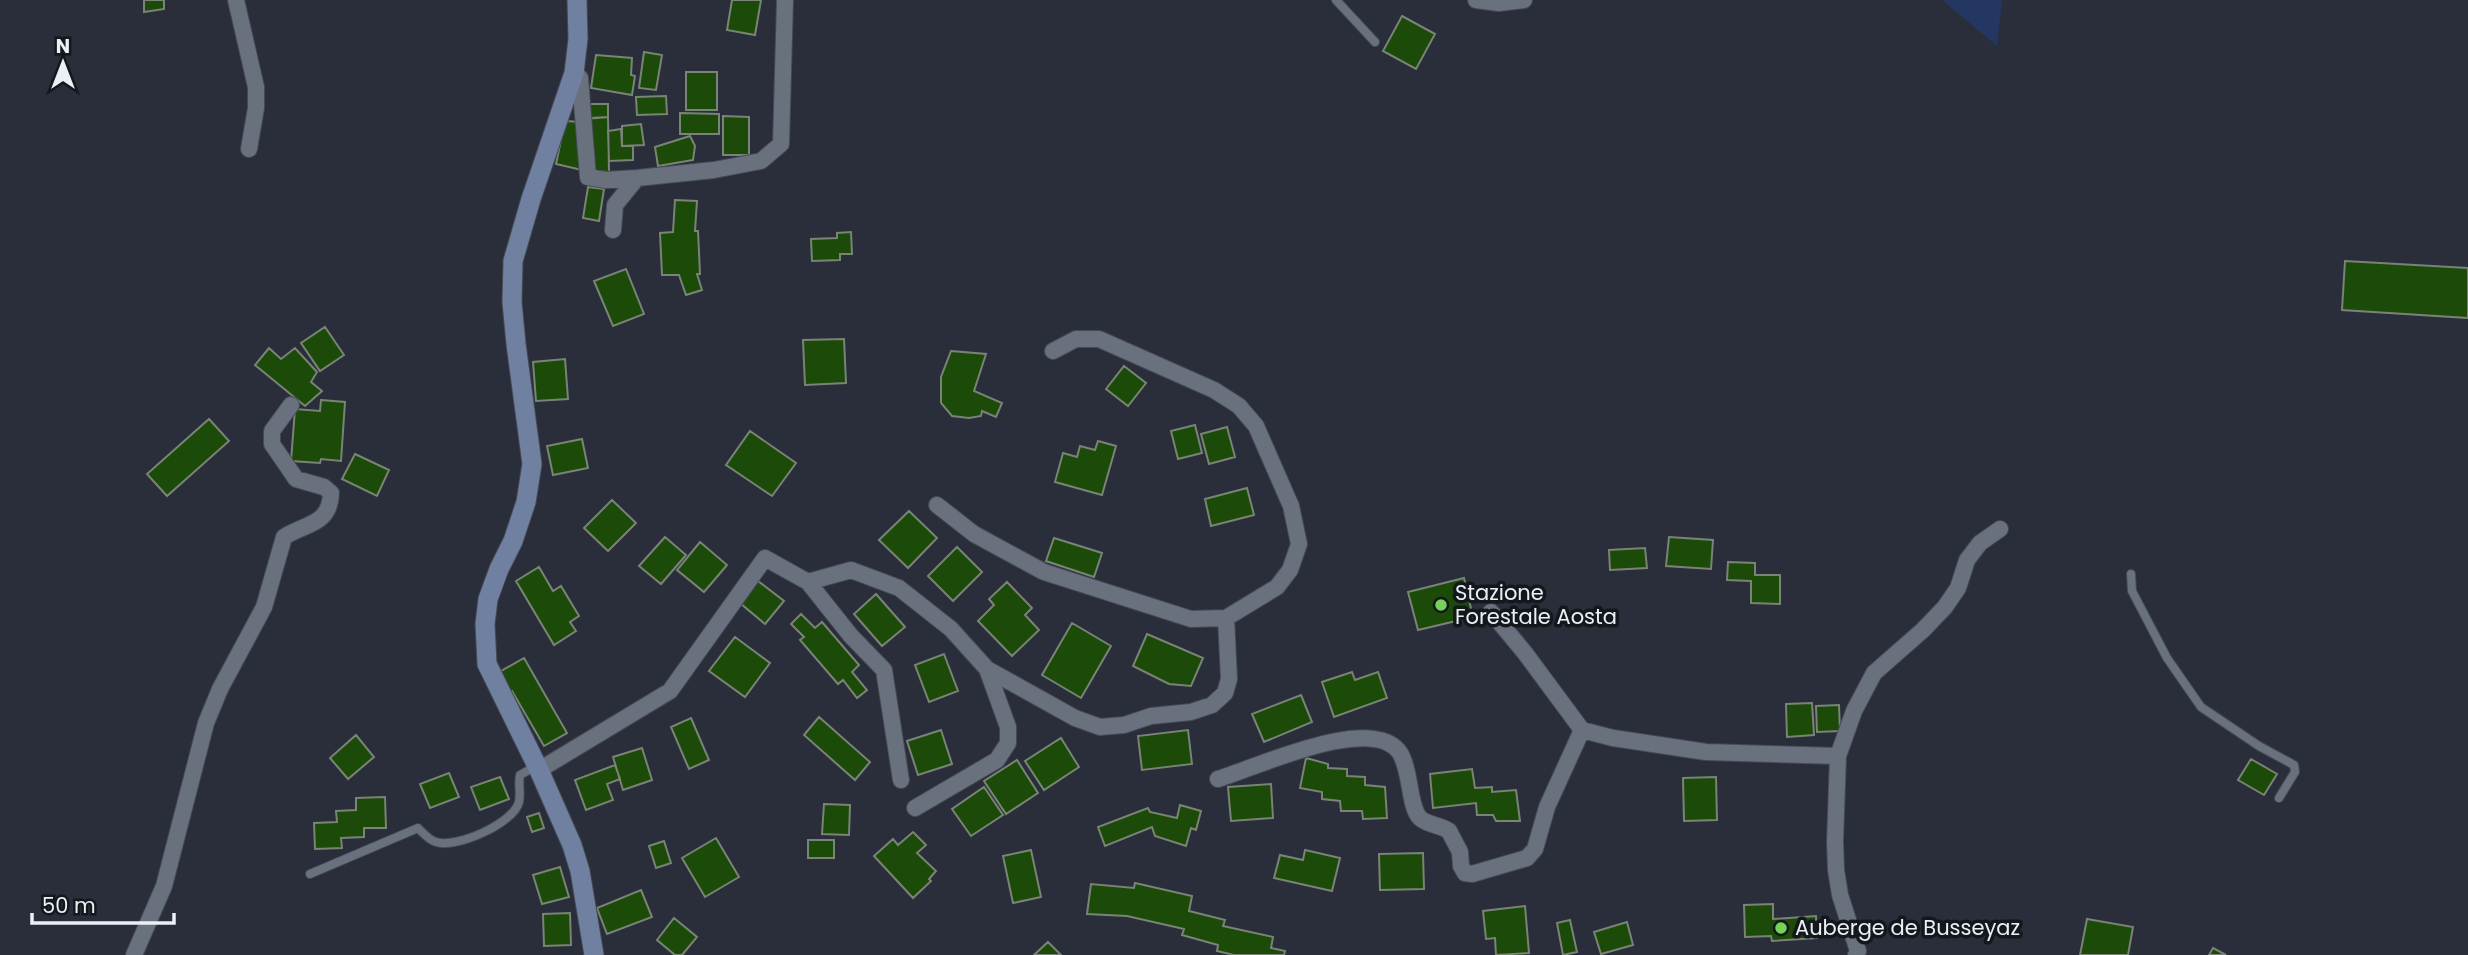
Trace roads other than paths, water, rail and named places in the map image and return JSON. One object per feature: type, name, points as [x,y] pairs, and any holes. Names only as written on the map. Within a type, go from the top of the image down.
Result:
[{"type":"main road","points":[[577,0],[578,39],[574,73],[513,261],[512,302],[532,464],[526,502],[513,541],[488,599],[485,624],[487,664],[572,845],[580,871],[590,951]]},
{"type":"street","points":[[236,0],[256,87],[256,108],[249,149]]},
{"type":"street","points":[[574,73],[580,78],[588,177],[605,180],[637,178],[714,170],[761,161],[781,144],[785,0]]},
{"type":"street","points":[[1476,0],[1499,3],[1524,0]]},
{"type":"street","points":[[612,230],[615,205],[637,178]]},
{"type":"street","points":[[937,505],[974,534],[1044,572],[1191,619],[1226,618],[1277,587],[1290,569],[1299,544],[1291,506],[1256,426],[1239,406],[1214,390],[1099,339],[1076,339],[1054,351]]},
{"type":"street","points":[[134,955],[164,886],[206,723],[220,689],[264,607],[284,537],[321,519],[330,504],[331,493],[324,487],[296,479],[272,444],[272,431],[291,405]]},
{"type":"street","points":[[1856,955],[1858,951],[1840,895],[1836,870],[1838,756],[1854,711],[1874,673],[1945,607],[1958,588],[1967,560],[1980,543],[2000,529]]},
{"type":"street","points":[[539,770],[670,691],[765,558],[808,582],[851,636],[884,670],[901,780]]},
{"type":"street","points":[[808,582],[851,570],[899,588],[951,629],[987,668],[1075,718],[1100,727],[1124,725],[1152,716],[1191,712],[1212,705],[1225,694],[1230,659],[1226,618]]},
{"type":"street","points":[[1491,612],[1582,730],[1613,738],[1706,752],[1838,756]]},
{"type":"street","points":[[915,808],[997,760],[1007,743],[1008,727],[987,668]]},
{"type":"street","points":[[1218,779],[1327,742],[1362,737],[1379,740],[1397,749],[1406,764],[1415,811],[1422,820],[1449,831],[1460,852],[1461,866],[1465,873],[1472,874],[1527,858],[1535,849],[1547,807],[1582,730]]},
{"type":"lane","points":[[1336,0],[1375,42]]},
{"type":"lane","points":[[2131,574],[2132,591],[2161,647],[2201,707],[2259,746],[2294,765],[2295,772],[2279,799]]},
{"type":"lane","points":[[310,874],[418,828],[436,842],[451,843],[476,835],[503,822],[519,803],[520,775],[529,770],[539,770]]},
{"type":"place","name":"Stazione Forestale Aosta","points":[[1441,605]]},
{"type":"place","name":"Auberge de Busseyaz","points":[[1781,928]]}]
